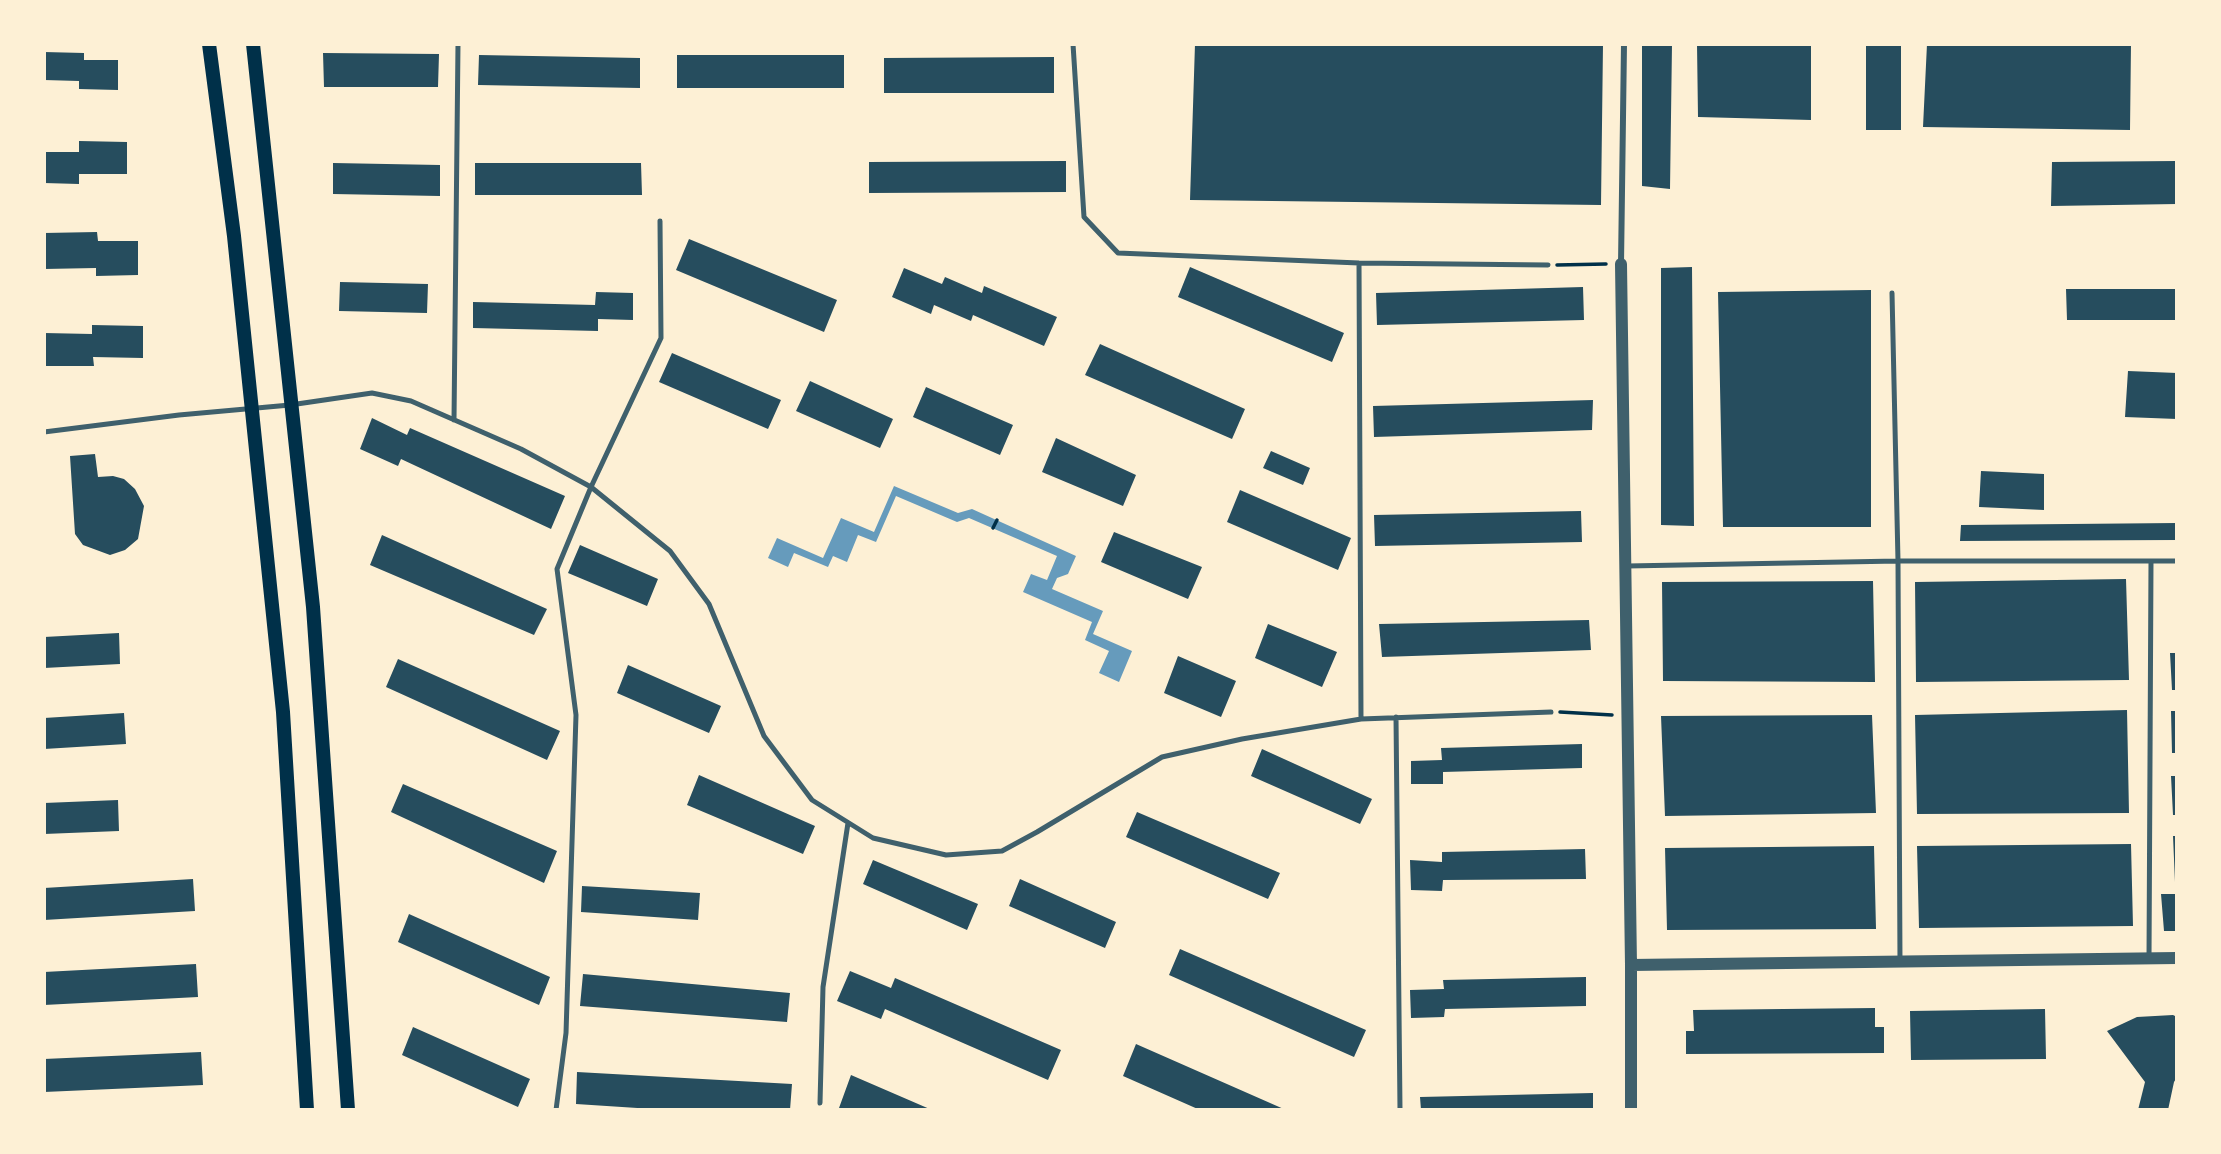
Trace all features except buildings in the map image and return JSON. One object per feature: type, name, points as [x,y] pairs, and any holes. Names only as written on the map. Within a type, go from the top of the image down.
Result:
[{"type":"main road","points":[[209,44],[234,236],[283,712],[307,1110]]},
{"type":"main road","points":[[253,44],[313,607],[348,1110]]},
{"type":"street","points":[[1623,44],[1620,264],[1628,715],[1631,1110]]},
{"type":"street","points":[[1631,965],[2177,958]]},
{"type":"lane","points":[[454,420],[458,44]]},
{"type":"lane","points":[[1073,44],[1084,217],[1118,253],[1359,263],[1548,265]]},
{"type":"lane","points":[[556,1110],[566,1033],[576,715],[557,569],[591,487],[660,338],[660,221]]},
{"type":"lane","points":[[1359,263],[1361,719]]},
{"type":"lane","points":[[1892,293],[1898,561],[1900,962]]},
{"type":"lane","points":[[44,432],[290,405],[372,393],[411,401],[521,449],[591,487],[670,551],[709,604],[764,736],[813,800],[873,838],[946,855],[1002,851],[1162,757],[1242,739],[1361,719],[1551,712]]},
{"type":"lane","points":[[1626,566],[1898,561],[2177,561]]},
{"type":"lane","points":[[2148,958],[2151,561]]},
{"type":"lane","points":[[1396,717],[1400,1110]]},
{"type":"lane","points":[[820,1103],[823,987],[848,823]]},
{"type":"path","points":[[1548,265],[1620,264]]},
{"type":"path","points":[[993,528],[997,520]]},
{"type":"path","points":[[1551,712],[1628,715]]},
{"type":"water","points":[[894,486],[958,513],[972,509],[1076,556],[1068,574],[1057,578],[1052,589],[1103,611],[1093,634],[1132,651],[1119,682],[1099,673],[1109,651],[1085,640],[1092,622],[1023,592],[1031,574],[1047,580],[1057,556],[969,518],[957,522],[896,496],[876,542],[858,535],[847,562],[833,556],[828,567],[794,553],[788,567],[768,558],[777,538],[823,558],[841,518],[874,532]]}]
